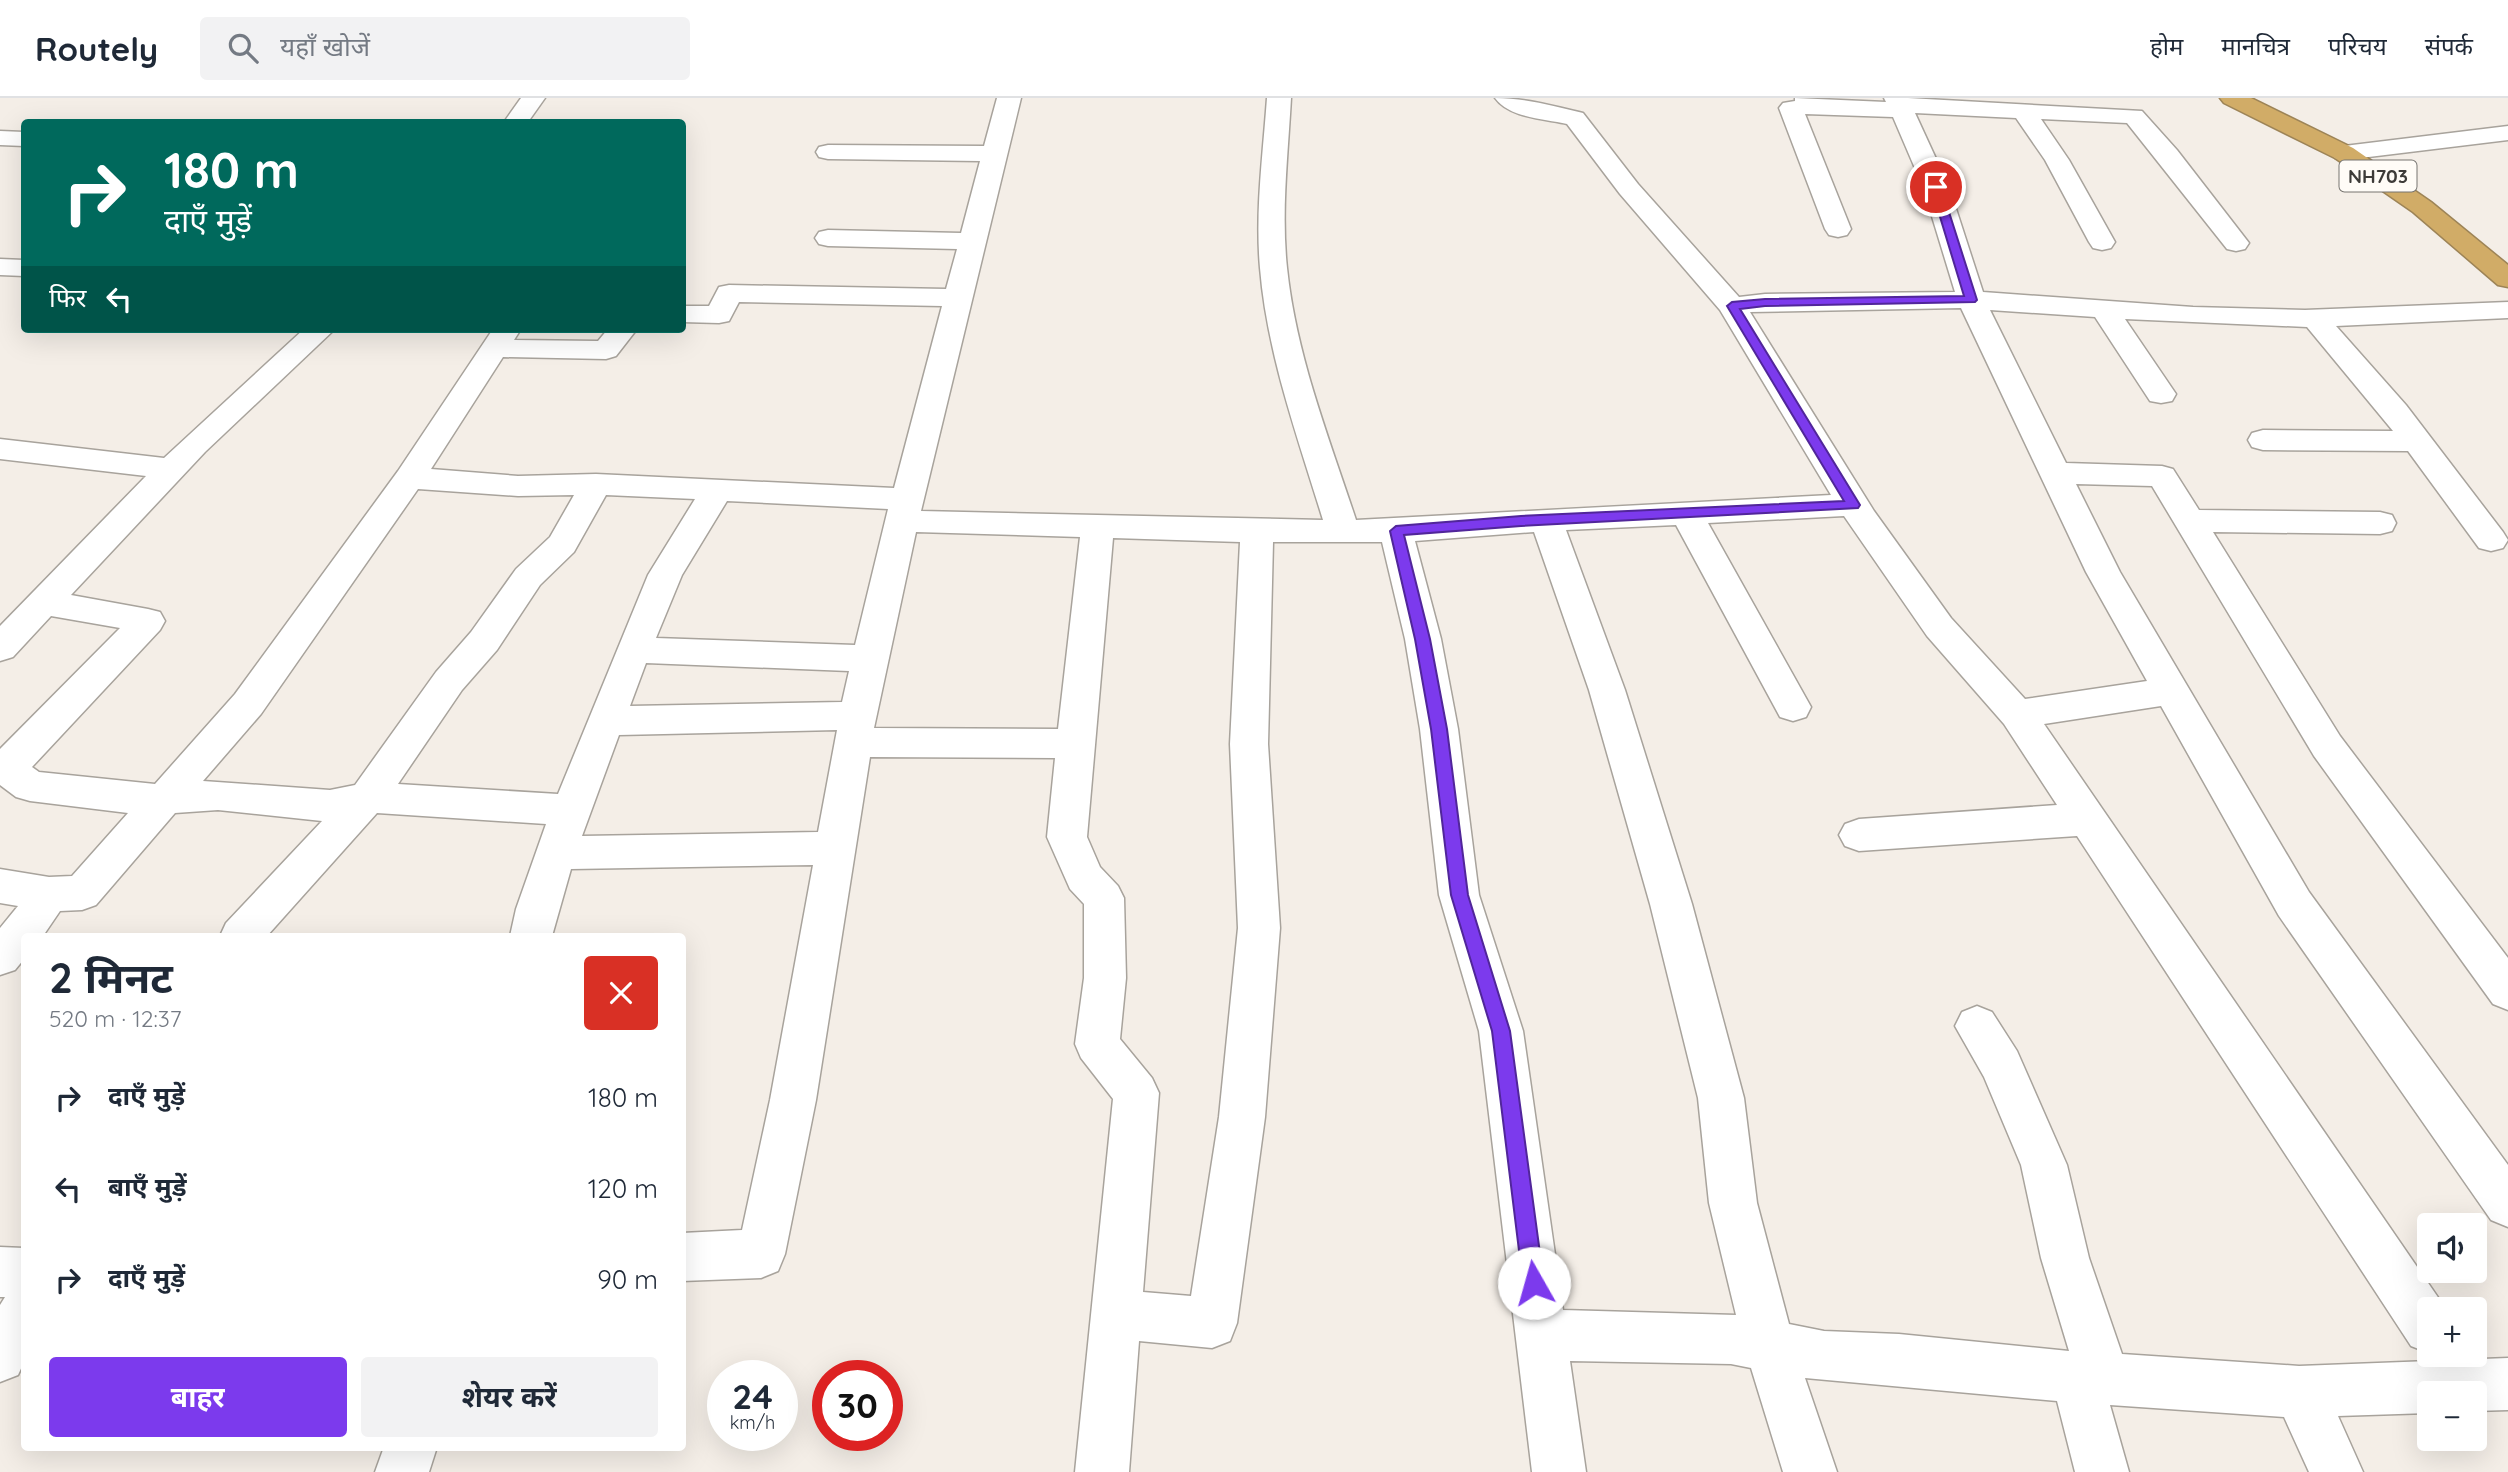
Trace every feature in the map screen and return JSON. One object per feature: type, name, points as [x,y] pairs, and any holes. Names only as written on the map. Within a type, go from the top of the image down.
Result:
[{"type":"highway","name":"NH703","points":[[2232,98],[2344,153],[2422,207],[2508,279]]},
{"type":"street","points":[[518,119],[533,98]]},
{"type":"street","points":[[686,1257],[761,1254],[793,1100],[834,848],[870,659],[1009,98]]},
{"type":"street","points":[[1279,98],[1273,231],[1275,288],[1291,362],[1343,531]]},
{"type":"street","points":[[1507,98],[1526,108],[1574,117],[1629,189],[1732,306],[1853,505],[1939,627],[2017,714],[2417,1310]]},
{"type":"street","points":[[1838,229],[1791,108],[1807,103],[1899,104],[2024,112],[2127,107],[2236,243]]},
{"type":"street","points":[[1899,104],[1936,187],[1971,300],[2103,572],[2294,904],[2508,1204]]},
{"type":"street","points":[[2024,112],[2057,160],[2102,243]]},
{"type":"street","points":[[2344,153],[2508,133]]},
{"type":"street","points":[[0,138],[21,139]]},
{"type":"street","points":[[828,152],[994,154]]},
{"type":"street","points":[[828,239],[972,241]]},
{"type":"street","points":[[0,267],[21,268]]},
{"type":"street","points":[[686,314],[719,315],[729,293],[959,298]]},
{"type":"street","points":[[1732,306],[1805,301],[1971,300],[2193,315],[2315,319],[2508,310]]},
{"type":"street","points":[[2104,309],[2161,394]]},
{"type":"street","points":[[2315,319],[2417,441],[2491,540]]},
{"type":"street","points":[[0,648],[24,611],[317,333]]},
{"type":"street","points":[[0,886],[49,894],[82,892],[248,704],[409,478],[501,338],[606,350],[620,333]]},
{"type":"street","points":[[2263,440],[2417,441]]},
{"type":"street","points":[[0,449],[172,469]]},
{"type":"street","points":[[2056,473],[2162,476],[2327,746],[2508,990]]},
{"type":"street","points":[[409,478],[518,486],[596,484],[717,490],[1098,528],[1257,531],[1396,531],[1546,520],[1853,505]]},
{"type":"street","points":[[244,933],[368,797],[449,681],[484,641],[528,577],[562,544],[596,484]]},
{"type":"street","points":[[532,933],[537,909],[572,810],[665,575],[717,490]]},
{"type":"street","points":[[1686,513],[1748,621],[1793,708]]},
{"type":"street","points":[[1546,520],[1607,690],[1699,1006],[1721,1098],[1733,1203],[1769,1346],[1810,1472]]},
{"type":"street","points":[[2190,521],[2380,523]]},
{"type":"street","points":[[1098,528],[1068,837],[1084,877],[1104,898],[1105,978],[1097,1044],[1136,1093],[1102,1472]]},
{"type":"street","points":[[1115,1314],[1212,1324],[1242,1117],[1259,928],[1249,744],[1257,531]]},
{"type":"street","points":[[1396,531],[1423,639],[1439,729],[1459,895],[1501,1031],[1559,1472]]},
{"type":"street","points":[[24,611],[148,621],[4,767],[30,786],[144,800],[218,795],[330,806],[368,797],[572,810]]},
{"type":"street","points":[[634,650],[870,659]]},
{"type":"street","points":[[2017,714],[2170,691]]},
{"type":"street","points":[[607,721],[855,729],[1075,744]]},
{"type":"street","points":[[1859,835],[2088,819]]},
{"type":"street","points":[[556,853],[834,848]]},
{"type":"street","points":[[21,933],[49,894]]},
{"type":"street","points":[[0,957],[21,933]]},
{"type":"street","points":[[1978,1026],[2001,1065],[2044,1165],[2090,1378],[2102,1472]]},
{"type":"street","points":[[0,1272],[21,1272]]},
{"type":"street","points":[[0,1357],[21,1317]]},
{"type":"street","points":[[1541,1335],[1731,1339],[1824,1356],[2299,1392],[2474,1374]]},
{"type":"street","points":[[2299,1392],[2336,1472]]},
{"type":"street","points":[[402,1472],[410,1451]]},
{"type":"route","points":[[1534,1283],[1501,1031],[1459,895],[1439,729],[1423,639],[1396,531],[1521,521],[1853,505],[1732,306],[1765,302],[1971,300],[1936,187]]}]
